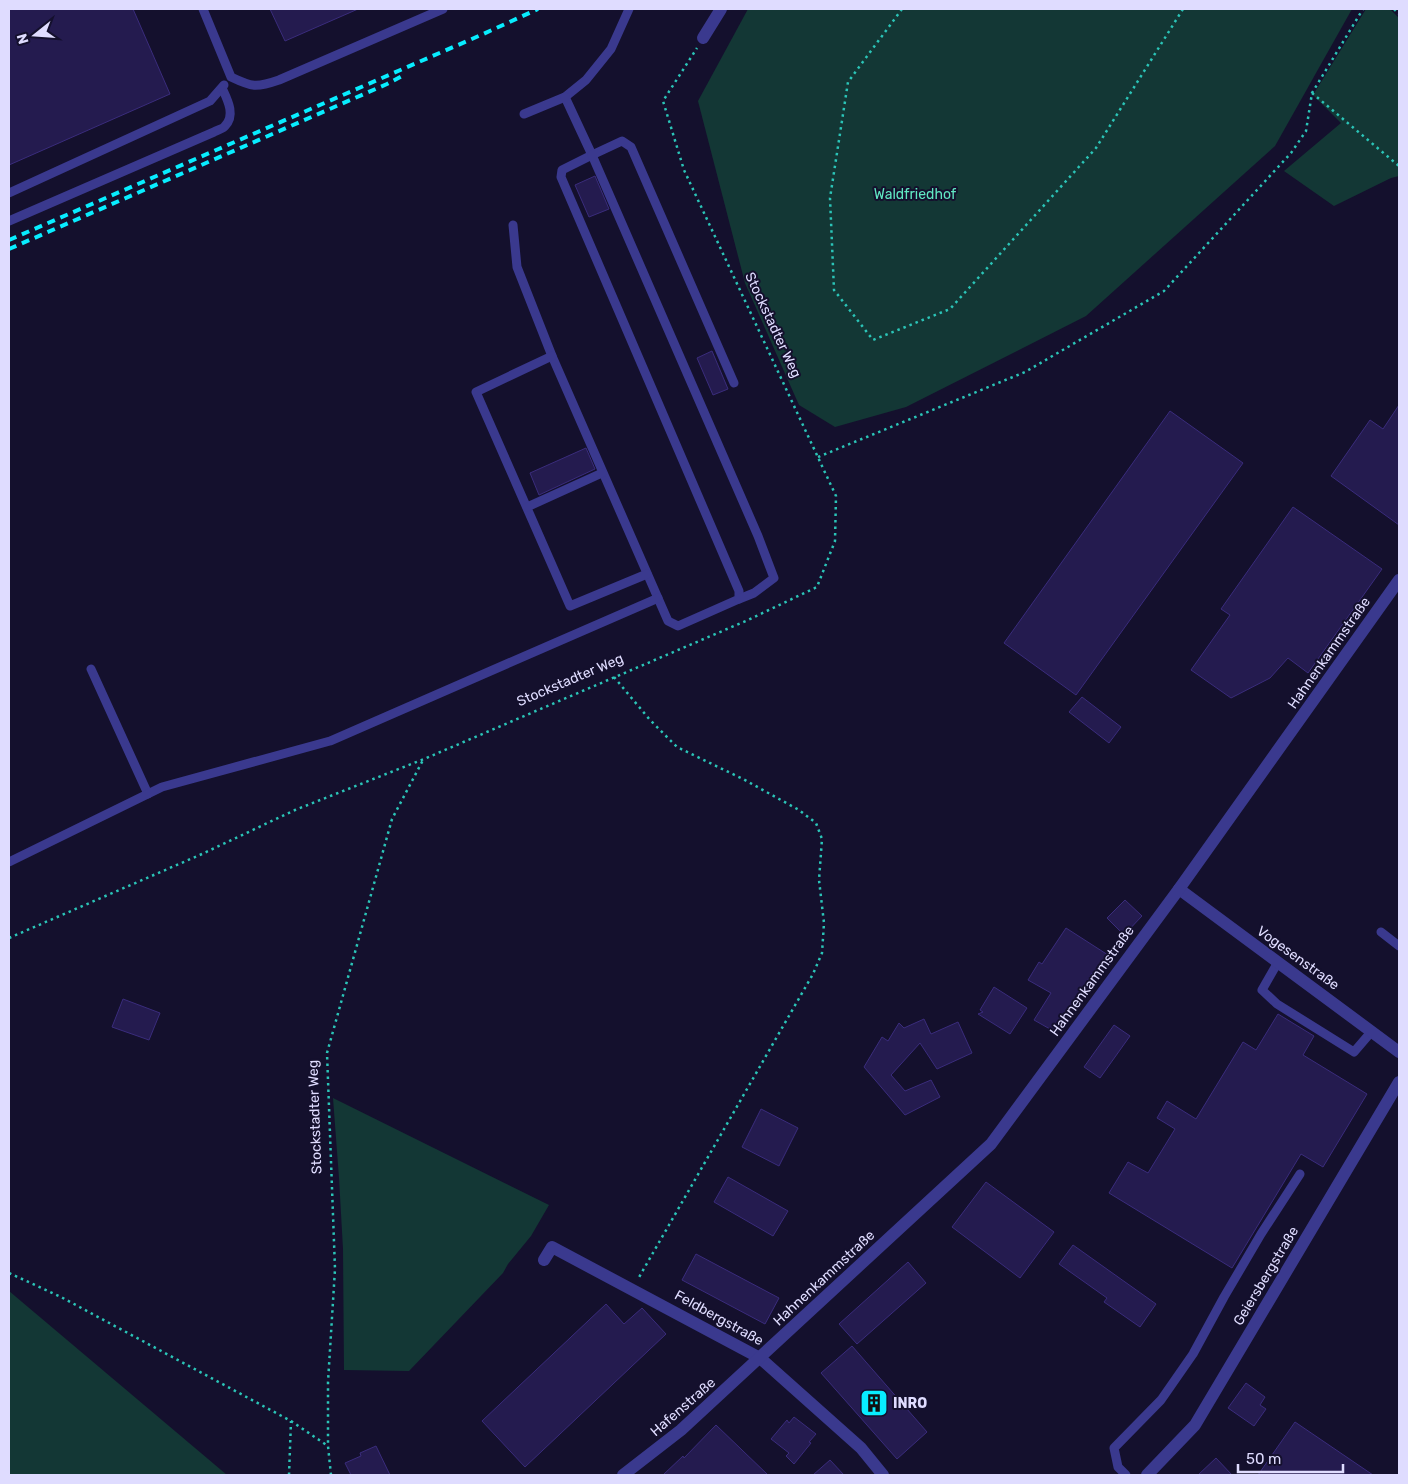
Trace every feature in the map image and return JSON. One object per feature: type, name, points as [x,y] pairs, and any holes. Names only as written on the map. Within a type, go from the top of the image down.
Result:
[{"type":"street","points":[[703,38],[721,9]]},
{"type":"street","name":"Hahnenkammstraße","points":[[760,1358],[991,1144],[1179,889],[1399,580]]},
{"type":"street","name":"Vogesenstraße","points":[[1179,889],[1399,1052]]},
{"type":"street","name":"Geiersbergstraße","points":[[1147,1475],[1195,1425],[1399,1082]]},
{"type":"street","name":"Feldbergstraße","points":[[544,1260],[552,1247],[760,1358],[861,1448],[884,1475]]},
{"type":"street","name":"Hafenstraße","points":[[622,1475],[681,1430],[760,1358]]},
{"type":"lane","points":[[203,9],[230,78],[248,85],[261,86],[444,9]]},
{"type":"lane","points":[[524,114],[565,97],[586,80],[611,50],[629,9]]},
{"type":"lane","points":[[9,193],[210,101],[230,78]]},
{"type":"lane","points":[[9,221],[226,126],[230,116],[229,106],[222,88]]},
{"type":"lane","points":[[513,225],[517,267],[552,356],[668,621],[678,626],[754,593],[774,578],[758,536],[565,97]]},
{"type":"lane","points":[[734,382],[631,147],[622,141],[562,170],[561,177],[739,591],[740,599]]},
{"type":"lane","points":[[552,356],[476,392],[570,606],[647,574]]},
{"type":"lane","points":[[527,507],[602,473]]},
{"type":"lane","points":[[9,862],[162,787],[330,741],[658,598]]},
{"type":"lane","points":[[91,669],[148,794]]},
{"type":"lane","points":[[1382,932],[1399,946]]},
{"type":"lane","points":[[1278,962],[1262,990],[1277,1004],[1354,1052],[1372,1032]]},
{"type":"lane","points":[[1126,1475],[1118,1467],[1114,1448],[1161,1400],[1193,1354],[1261,1234],[1300,1174]]},
{"type":"path","points":[[902,9],[848,82],[830,198],[834,290],[874,340],[950,309],[1096,148],[1183,9]]},
{"type":"path","points":[[818,457],[1025,372],[1164,291],[1291,152],[1306,131],[1312,93],[1363,9]]},
{"type":"path","points":[[1394,9],[1399,14]]},
{"type":"path","name":"Stockstadter Weg","points":[[331,1475],[328,1446],[328,1382],[335,1269],[326,1053],[392,819],[424,759],[748,620],[817,587],[835,541],[836,496],[684,170],[663,101],[703,38]]},
{"type":"path","points":[[1312,93],[1399,166]]},
{"type":"path","points":[[614,678],[650,720],[677,746],[799,810],[816,823],[822,839],[819,880],[824,923],[822,953],[813,974],[632,1289]]},
{"type":"path","points":[[9,938],[202,854],[295,810],[424,759]]},
{"type":"path","points":[[9,1273],[61,1297],[291,1421],[328,1446]]},
{"type":"path","points":[[289,1475],[291,1421]]},
{"type":"green space","name":"Waldfriedhof","points":[[748,9],[1352,9],[1275,146],[1086,316],[906,407],[835,427],[799,405],[745,283],[698,101]]},
{"type":"green space","points":[[1366,9],[1390,9],[1399,18],[1399,176],[1391,178],[1334,206],[1284,171],[1341,123],[1313,95]]},
{"type":"green space","points":[[333,1098],[549,1205],[531,1236],[503,1273],[409,1371],[344,1370],[343,1249]]},
{"type":"green space","points":[[9,1291],[227,1475],[9,1475]]},
{"type":"building","points":[[9,9],[133,9],[170,94],[9,165]]},
{"type":"building","points":[[270,9],[358,9],[285,41]]},
{"type":"building","points":[[595,176],[609,209],[589,217],[575,185]]},
{"type":"building","points":[[712,351],[728,389],[713,395],[697,358]]},
{"type":"building","points":[[1399,405],[1399,525],[1331,476],[1370,420],[1383,429]]},
{"type":"building","points":[[1170,411],[1243,463],[1076,695],[1004,643]]},
{"type":"building","points":[[586,448],[595,469],[539,495],[530,473]]},
{"type":"building","points":[[1293,507],[1382,569],[1308,673],[1288,658],[1270,678],[1231,698],[1191,670],[1230,615],[1221,609]]},
{"type":"building","points":[[1082,697],[1121,727],[1109,743],[1069,712]]},
{"type":"building","points":[[1125,900],[1142,916],[1124,935],[1107,918]]},
{"type":"building","points":[[1066,928],[1108,955],[1095,975],[1092,973],[1057,1033],[1034,1020],[1051,993],[1028,980],[1039,962],[1042,964]]},
{"type":"building","points":[[994,987],[1027,1008],[1010,1034],[978,1014],[983,1012],[980,1010]]},
{"type":"building","points":[[123,999],[160,1013],[149,1040],[112,1027]]},
{"type":"building","points":[[1278,1014],[1314,1036],[1303,1055],[1367,1094],[1323,1167],[1301,1154],[1232,1268],[1109,1193],[1128,1162],[1148,1173],[1175,1129],[1157,1118],[1167,1101],[1196,1119],[1243,1042],[1256,1050]]},
{"type":"building","points":[[924,1019],[931,1034],[958,1022],[972,1053],[937,1069],[920,1043],[891,1075],[905,1091],[931,1080],[940,1097],[905,1115],[864,1067],[882,1037],[888,1041],[899,1023],[904,1028]]},
{"type":"building","points":[[1114,1025],[1130,1036],[1100,1078],[1084,1067]]},
{"type":"building","points":[[761,1109],[798,1128],[779,1166],[742,1147]]},
{"type":"building","points":[[728,1177],[788,1211],[773,1236],[714,1202]]},
{"type":"building","points":[[986,1182],[1054,1232],[1020,1278],[952,1227]]},
{"type":"building","points":[[1073,1245],[1156,1304],[1140,1327],[1104,1302],[1107,1298],[1059,1264]]},
{"type":"building","points":[[696,1254],[779,1298],[765,1324],[682,1280]]},
{"type":"building","points":[[908,1262],[926,1283],[857,1344],[839,1324]]},
{"type":"building","points":[[606,1304],[624,1324],[642,1308],[666,1334],[525,1467],[482,1421]]},
{"type":"building","name":"INRO","points":[[852,1346],[927,1432],[897,1459],[821,1373]]},
{"type":"building","points":[[1246,1383],[1265,1397],[1260,1405],[1266,1409],[1254,1426],[1228,1408]]},
{"type":"building","points":[[794,1417],[816,1434],[794,1464],[786,1456],[789,1453],[771,1439],[787,1420],[789,1423]]},
{"type":"building","points":[[1295,1422],[1373,1475],[1258,1475]]},
{"type":"building","points":[[716,1425],[768,1475],[663,1475],[683,1456],[684,1458]]},
{"type":"building","points":[[376,1446],[390,1475],[351,1475],[345,1463],[361,1456],[360,1453]]},
{"type":"building","points":[[1216,1458],[1232,1475],[1198,1475]]},
{"type":"building","points":[[830,1460],[844,1475],[813,1475]]},
{"type":"railway","points":[[9,240],[538,9]]},
{"type":"railway","points":[[9,249],[402,76]]},
{"type":"place","name":"INRO","points":[[874,1403]]}]
